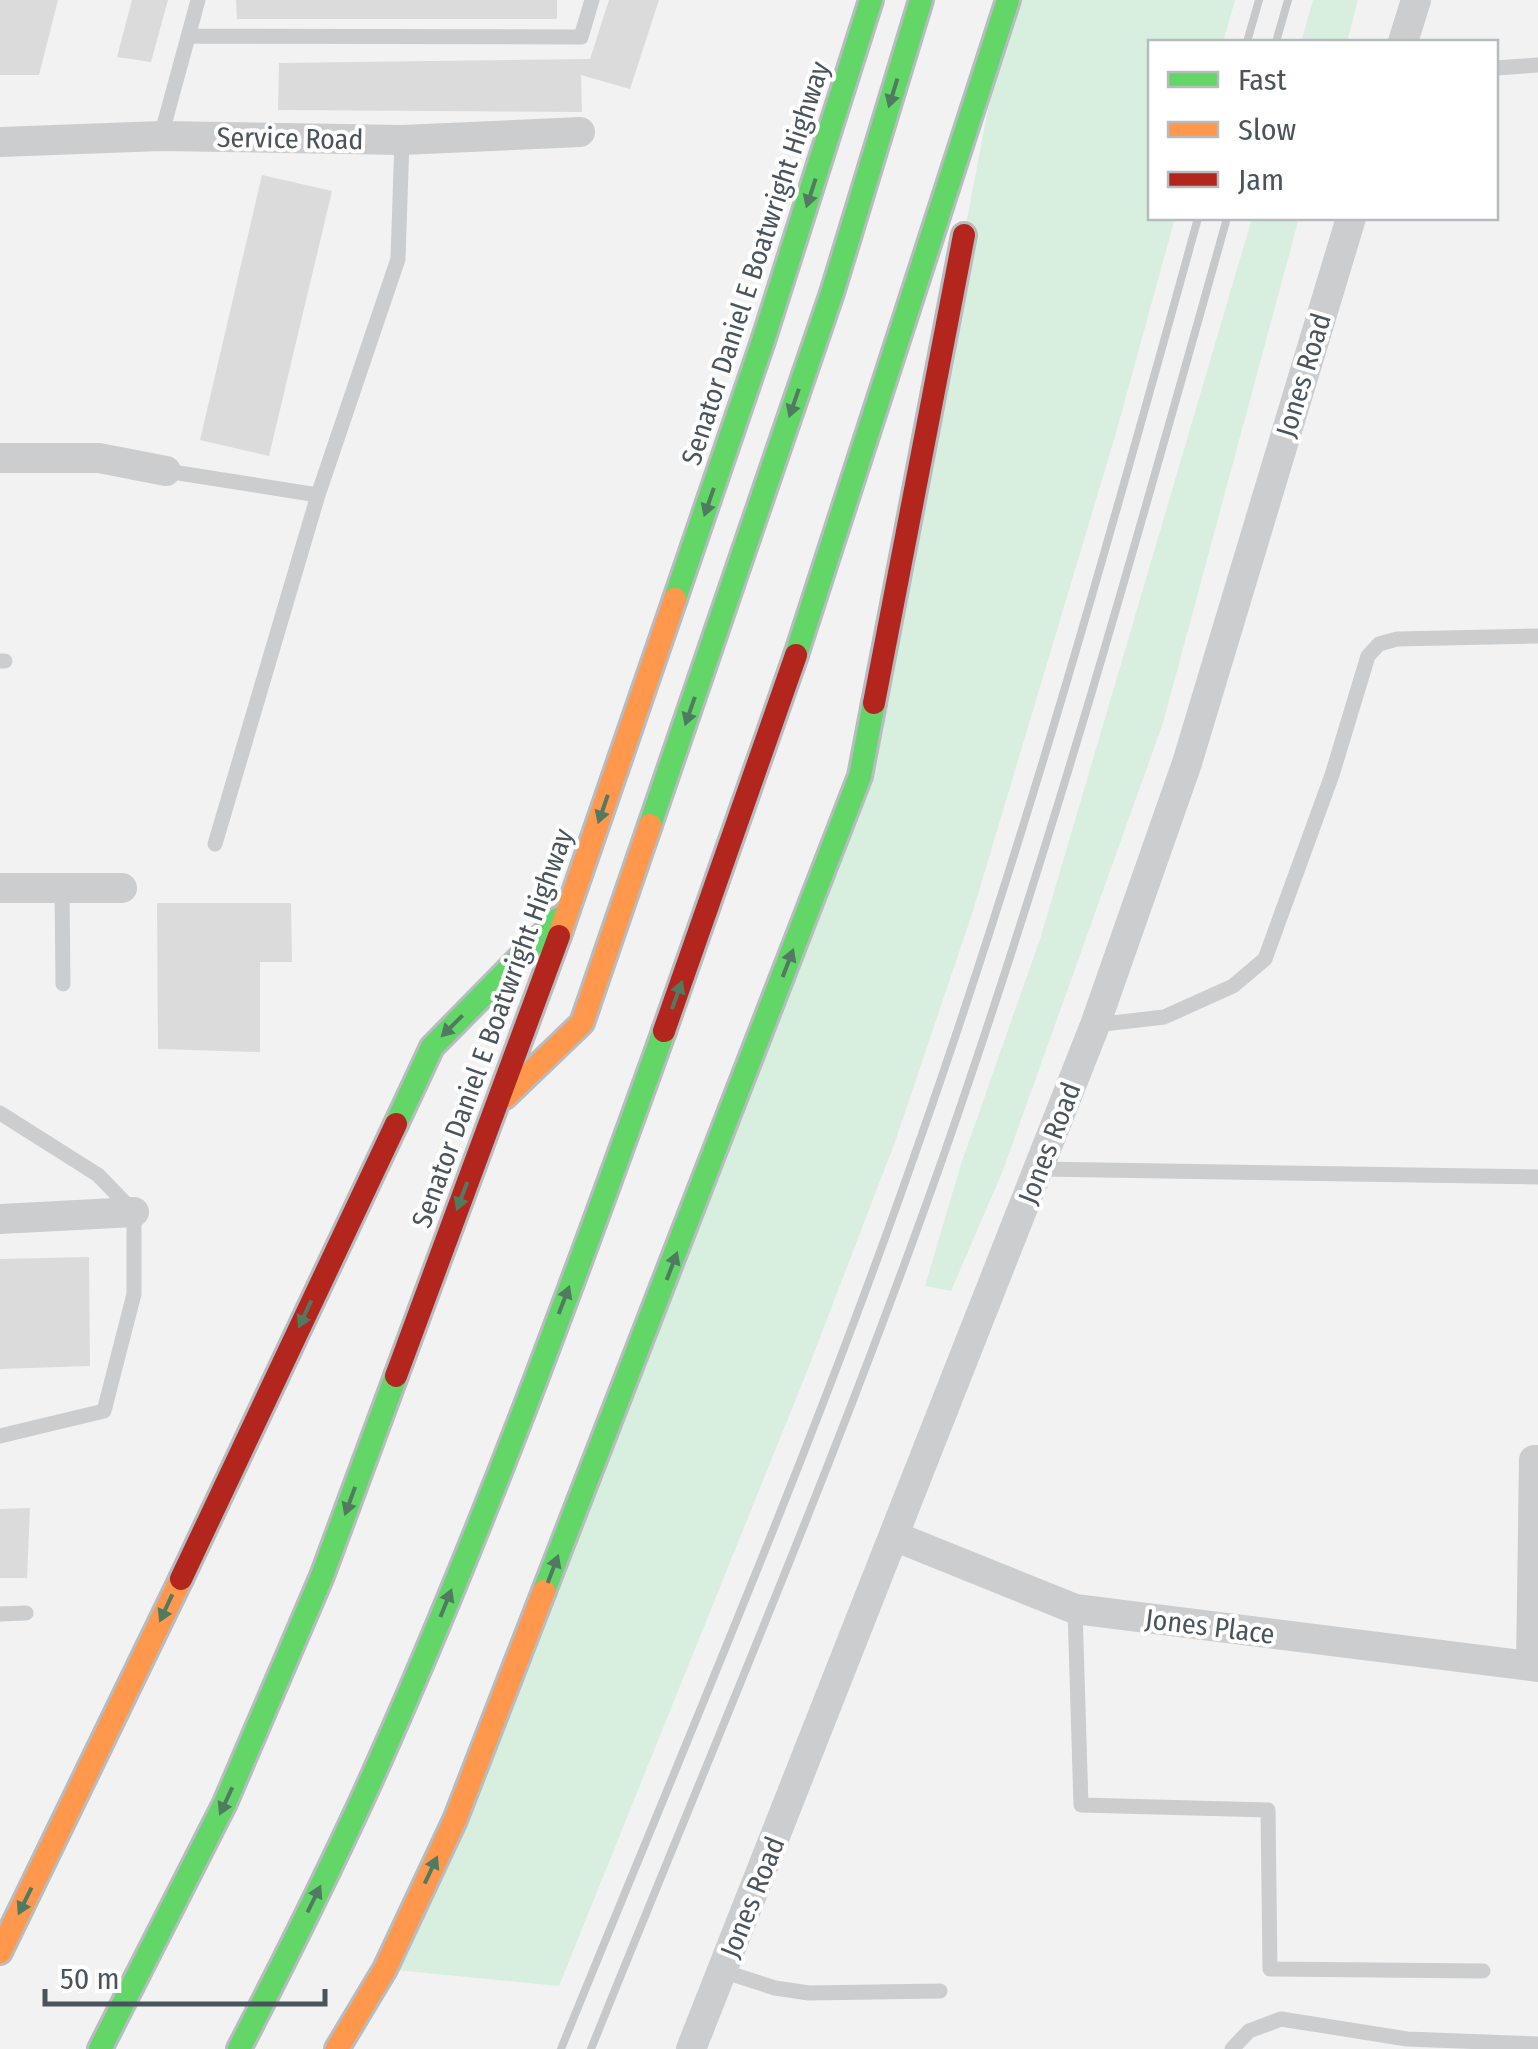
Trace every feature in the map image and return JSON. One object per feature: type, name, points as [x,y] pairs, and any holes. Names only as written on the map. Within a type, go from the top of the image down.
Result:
[{"type":"highway","name":"Senator Daniel E Boatwright Highway","points":[[100,2049],[188,1878],[278,1683],[322,1576],[570,907],[763,341],[871,0]]},
{"type":"highway","points":[[496,1104],[582,1024],[832,293],[921,0]]},
{"type":"highway","points":[[976,175],[1009,0]]},
{"type":"highway","points":[[239,2049],[326,1876],[414,1680],[589,1235],[816,595],[1009,0]]},
{"type":"highway","points":[[337,2049],[385,1969],[455,1820],[860,776],[968,214]]},
{"type":"highway","points":[[0,1952],[432,1046],[570,907]]},
{"type":"street","points":[[1404,40],[1416,0]]},
{"type":"street","name":"Service Road","points":[[0,142],[161,136],[402,140],[580,132]]},
{"type":"street","name":"Jones Road","points":[[690,2049],[1096,1025],[1186,763],[1350,220]]},
{"type":"street","points":[[0,458],[99,458],[166,471]]},
{"type":"street","points":[[0,888],[122,888]]},
{"type":"street","points":[[0,1219],[134,1212]]},
{"type":"street","points":[[1534,1666],[1534,1460],[1538,1460]]},
{"type":"street","name":"Jones Place","points":[[894,1536],[1075,1609],[1534,1666]]},
{"type":"lane","points":[[161,136],[198,0]]},
{"type":"lane","points":[[188,36],[580,37],[592,0]]},
{"type":"lane","points":[[1498,68],[1538,65]]},
{"type":"lane","points":[[215,844],[318,495],[398,259],[402,140]]},
{"type":"lane","points":[[166,471],[318,495]]},
{"type":"lane","points":[[1096,1025],[1164,1017],[1234,986],[1264,959],[1332,774],[1368,656],[1380,644],[1397,640],[1538,636]]},
{"type":"lane","points":[[62,888],[63,984]]},
{"type":"lane","points":[[0,1113],[98,1176],[134,1212],[134,1294],[104,1411],[0,1436]]},
{"type":"lane","points":[[1039,1169],[1538,1177]]},
{"type":"lane","points":[[1075,1609],[1081,1805],[1268,1810],[1270,1969],[1484,1971]]},
{"type":"lane","points":[[0,1614],[26,1613]]},
{"type":"lane","points":[[722,1971],[775,1988],[810,1993],[940,1992]]},
{"type":"lane","points":[[1232,2049],[1249,2031],[1281,2019],[1406,2040],[1538,2044]]},
{"type":"green space","points":[[1009,0],[1235,0],[1224,40],[1148,40],[1148,220],[1174,220],[1116,433],[973,911],[895,1142],[806,1374],[559,1986],[385,1969],[860,776]]},
{"type":"green space","points":[[1313,0],[1358,0],[1348,40],[1302,40]]},
{"type":"green space","points":[[1251,220],[1298,220],[1163,723],[1002,1173],[951,1291],[925,1286],[961,1164],[1041,936]]},
{"type":"building","points":[[0,0],[58,0],[39,75],[0,75]]},
{"type":"building","points":[[132,0],[168,0],[151,62],[117,57]]},
{"type":"building","points":[[236,0],[557,0],[557,19],[237,19]]},
{"type":"building","points":[[609,0],[659,0],[630,89],[581,75],[582,112],[278,110],[279,63],[590,59]]},
{"type":"building","points":[[262,175],[332,191],[269,456],[200,440]]},
{"type":"building","points":[[157,903],[291,903],[292,962],[260,962],[260,1052],[158,1049]]},
{"type":"building","points":[[89,1257],[90,1366],[0,1369],[0,1259]]},
{"type":"building","points":[[30,1508],[27,1578],[0,1578],[0,1509]]},
{"type":"railway","points":[[1248,40],[1259,0]]},
{"type":"railway","points":[[1277,40],[1288,0]]},
{"type":"railway","points":[[561,2049],[789,1490],[916,1151],[1030,804],[1197,220]]},
{"type":"railway","points":[[591,2049],[816,1496],[942,1160],[1056,809],[1226,220]]},
{"type":"traffic: fast","points":[[675,599],[763,341],[871,0]]},
{"type":"traffic: fast","points":[[650,825],[832,293],[921,0]]},
{"type":"traffic: fast","points":[[796,655],[1008,0]]},
{"type":"traffic: fast","points":[[544,1591],[860,776],[874,703]]},
{"type":"traffic: fast","points":[[396,1124],[432,1047],[558,919]]},
{"type":"traffic: fast","points":[[239,2049],[351,1824],[447,1604],[559,1319],[664,1031]]},
{"type":"traffic: fast","points":[[100,2049],[225,1803],[322,1576],[396,1376]]},
{"type":"traffic: slow","points":[[559,936],[675,599]]},
{"type":"traffic: slow","points":[[505,1097],[582,1023],[650,825]]},
{"type":"traffic: slow","points":[[0,1952],[181,1579]]},
{"type":"traffic: slow","points":[[337,2049],[385,1969],[455,1820],[544,1591]]},
{"type":"traffic: jam","points":[[874,703],[964,235]]},
{"type":"traffic: jam","points":[[664,1031],[796,655]]},
{"type":"traffic: jam","points":[[396,1376],[559,936]]},
{"type":"traffic: jam","points":[[181,1579],[396,1124]]}]
